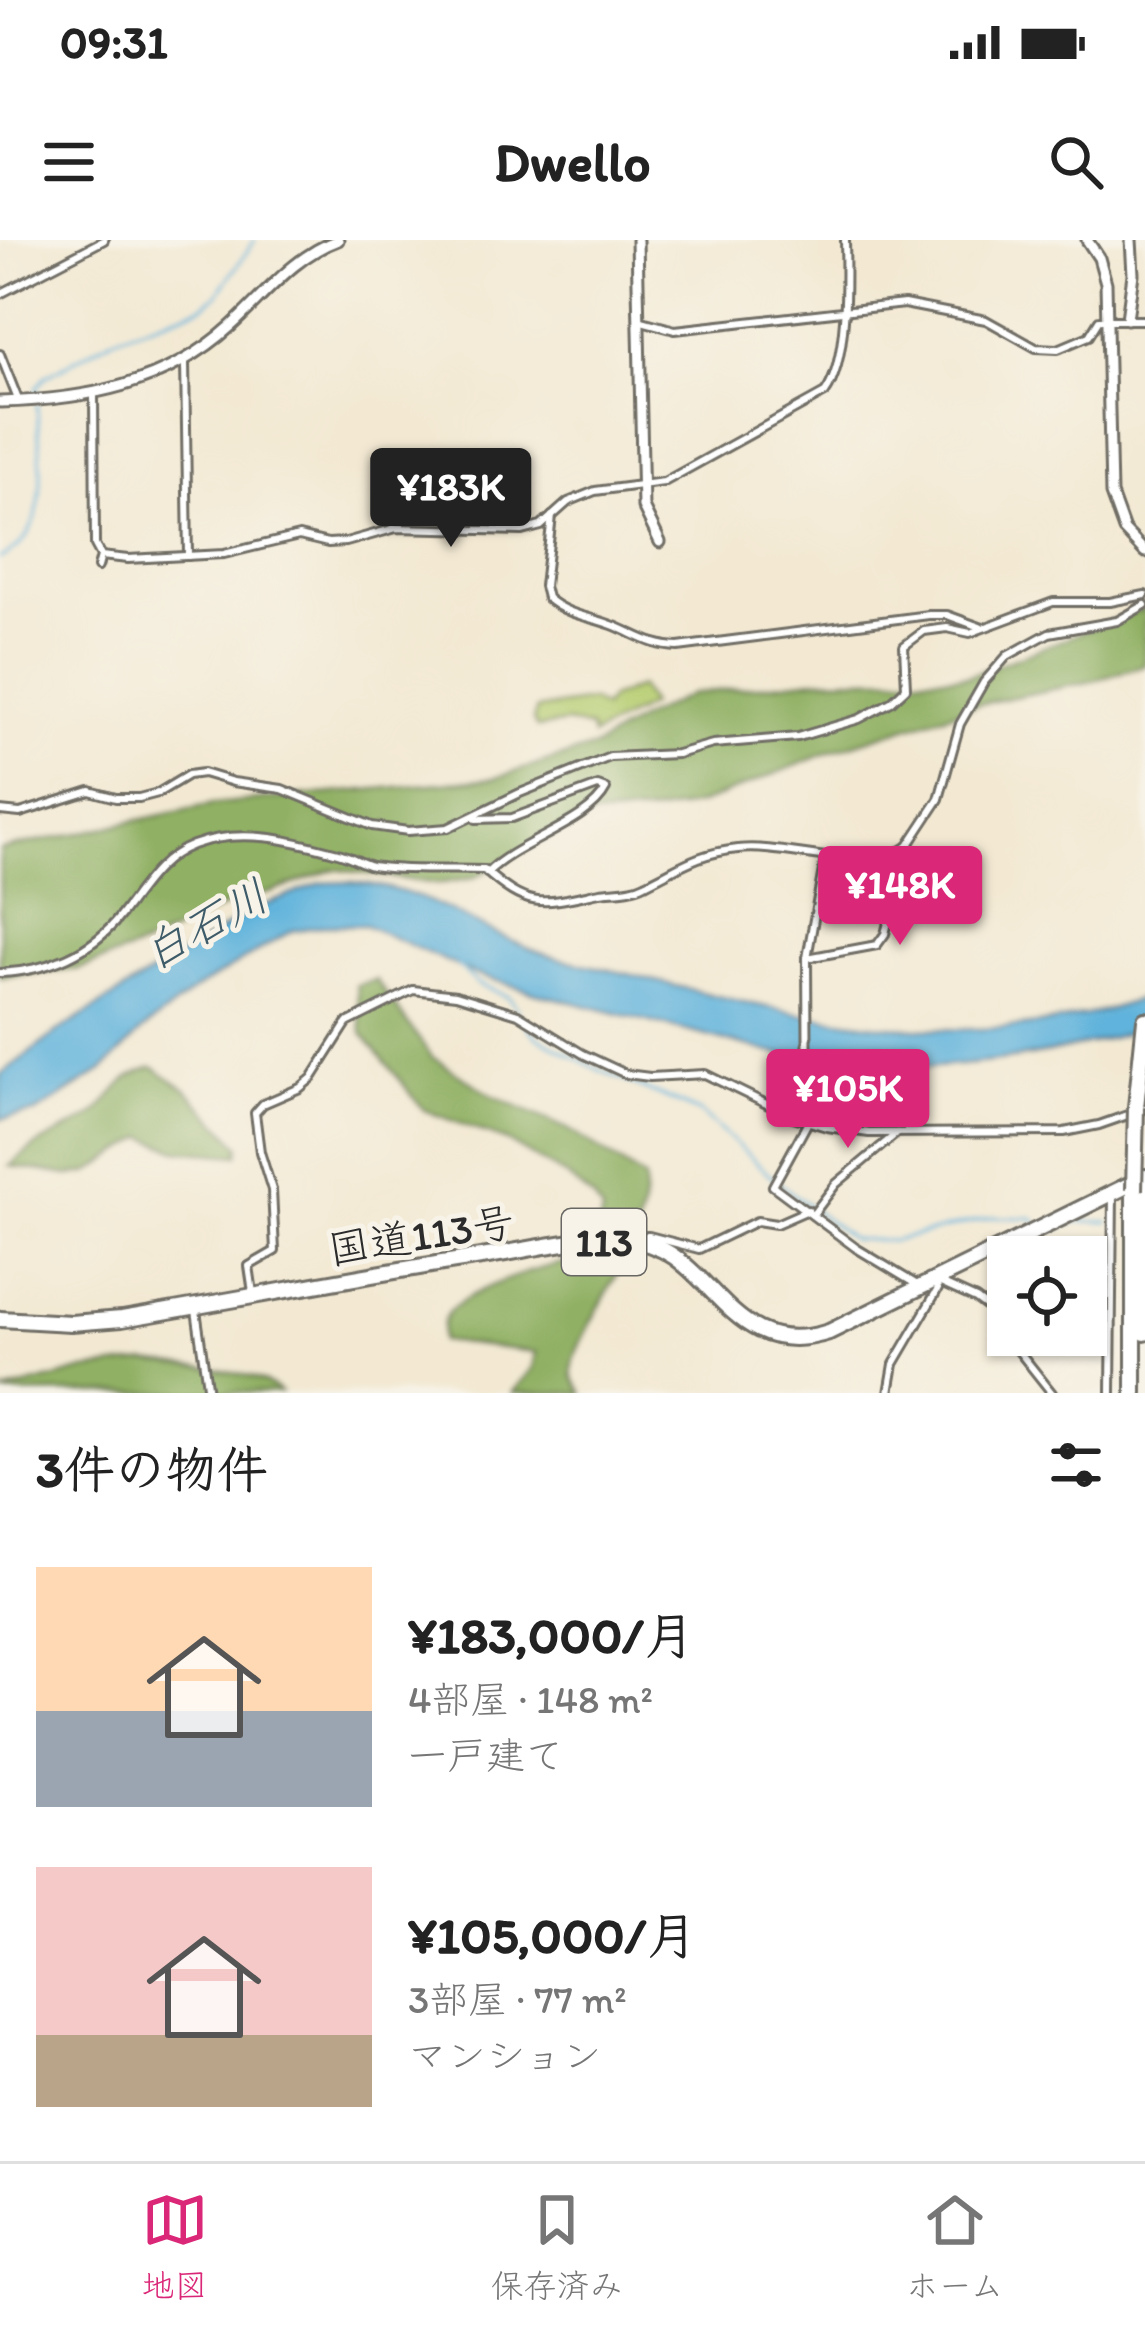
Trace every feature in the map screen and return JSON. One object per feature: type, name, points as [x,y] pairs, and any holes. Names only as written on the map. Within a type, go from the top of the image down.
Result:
[{"type":"highway","points":[[1134,1393],[1145,1020]]},
{"type":"highway","points":[[1145,1132],[1141,1184],[1145,1333]]},
{"type":"highway","name":"113","points":[[626,1240],[673,1258],[741,1322],[796,1340],[830,1332],[1113,1193],[1141,1184]]},
{"type":"highway","name":"国道113号","points":[[0,1319],[92,1323],[476,1258],[626,1240]]},
{"type":"main road","points":[[0,402],[94,395],[185,359],[230,327],[301,259],[338,240]]},
{"type":"main road","points":[[637,240],[643,507],[660,542]]},
{"type":"main road","points":[[1087,240],[1104,270],[1112,494],[1124,530],[1145,552]]},
{"type":"main road","points":[[1127,319],[1133,274],[1131,240]]},
{"type":"street","points":[[0,293],[104,240]]},
{"type":"street","points":[[101,556],[243,552],[299,536],[346,542],[396,528],[522,531],[541,526],[568,502],[595,491],[664,482],[825,394],[834,381],[846,285],[845,240]]},
{"type":"street","points":[[638,320],[675,330],[904,304],[986,320],[1036,348],[1058,349],[1089,336],[1100,320],[1145,320]]},
{"type":"street","points":[[0,354],[31,401]]},
{"type":"street","points":[[185,359],[188,556]]},
{"type":"street","points":[[94,395],[98,567]]},
{"type":"street","points":[[552,516],[544,586],[547,598],[572,615],[612,625],[649,644],[691,645],[940,614],[983,628]]},
{"type":"street","points":[[0,812],[20,812],[90,791],[139,798],[203,773],[282,789],[379,827],[428,831],[473,819],[520,793],[610,757],[677,754],[713,744],[798,737],[859,719],[906,688],[903,650],[913,636],[939,628],[963,634],[1053,602],[1104,603],[1145,595]]},
{"type":"street","points":[[807,958],[877,945],[908,846],[939,799],[952,747],[973,697],[1004,659],[1048,633],[1117,621],[1145,605]]},
{"type":"street","points":[[473,819],[503,820],[598,786],[606,789],[590,808],[506,855],[488,873]]},
{"type":"street","points":[[0,973],[39,969],[86,948],[112,926],[168,859],[192,845],[228,835],[317,848],[376,866],[488,873],[520,898],[560,903],[642,887],[700,855],[742,848],[789,849],[826,858],[887,855],[908,846]]},
{"type":"street","points":[[826,858],[807,958],[808,1122],[775,1179],[782,1195],[813,1211],[856,1248],[938,1289],[894,1364],[889,1393]]},
{"type":"street","points":[[254,1297],[249,1266],[274,1251],[272,1190],[255,1118],[259,1107],[312,1078],[347,1023],[413,990],[456,995],[520,1015],[626,1074],[705,1074],[826,1127],[897,1133],[1064,1132],[1145,1109]]},
{"type":"street","points":[[626,1240],[650,1236],[700,1249],[758,1222],[776,1224],[813,1211],[836,1184],[897,1133]]},
{"type":"street","points":[[1111,1393],[1113,1193]]},
{"type":"street","points":[[928,1284],[976,1299],[992,1311],[1052,1393]]},
{"type":"street","points":[[196,1307],[208,1393]]},
{"type":"green space","points":[[1145,608],[1145,665],[1093,681],[979,704],[832,751],[698,805],[587,817],[473,878],[437,884],[334,869],[240,899],[145,946],[79,969],[0,977],[0,850],[213,804],[495,778],[595,747],[692,694],[815,679],[968,676]]},
{"type":"green space","points":[[639,687],[650,705],[592,736],[590,728],[566,723],[537,728],[533,720],[537,709],[591,701],[603,708],[610,698]]},
{"type":"green space","points":[[376,980],[432,1057],[493,1096],[568,1129],[644,1179],[635,1233],[574,1361],[573,1376],[583,1393],[512,1393],[533,1368],[536,1352],[441,1341],[448,1313],[485,1288],[594,1257],[602,1212],[566,1176],[507,1141],[424,1110],[362,1033],[356,985]]},
{"type":"green space","points":[[153,1067],[186,1089],[240,1146],[238,1155],[177,1150],[145,1137],[88,1173],[68,1175],[10,1166],[95,1114],[121,1084]]},
{"type":"green space","points":[[146,1362],[234,1372],[280,1392],[0,1393],[85,1370]]},
{"type":"water","points":[[352,882],[421,898],[550,956],[831,1019],[958,1029],[1021,1026],[1084,1016],[1145,997],[1145,1027],[1070,1048],[992,1062],[834,1068],[536,993],[475,974],[365,925],[329,925],[291,931],[196,989],[143,1030],[104,1069],[36,1113],[0,1119],[0,1075],[59,1031],[255,909],[321,883]]},
{"type":"waterway","points":[[37,394],[46,376],[116,337],[203,306],[217,295],[255,240]]},
{"type":"waterway","points":[[0,558],[18,547],[37,512],[41,468],[37,404]]},
{"type":"waterway","points":[[457,965],[478,984],[509,997],[519,1011]]},
{"type":"waterway","points":[[522,1020],[536,1036],[595,1068],[701,1113],[779,1183],[852,1239],[893,1241],[993,1217],[1034,1218],[1036,1222]]},
{"type":"waterway","points":[[1049,1231],[1078,1221],[1109,1222]]},
{"type":"water label","name":"白石川","points":[[205,924]]}]
